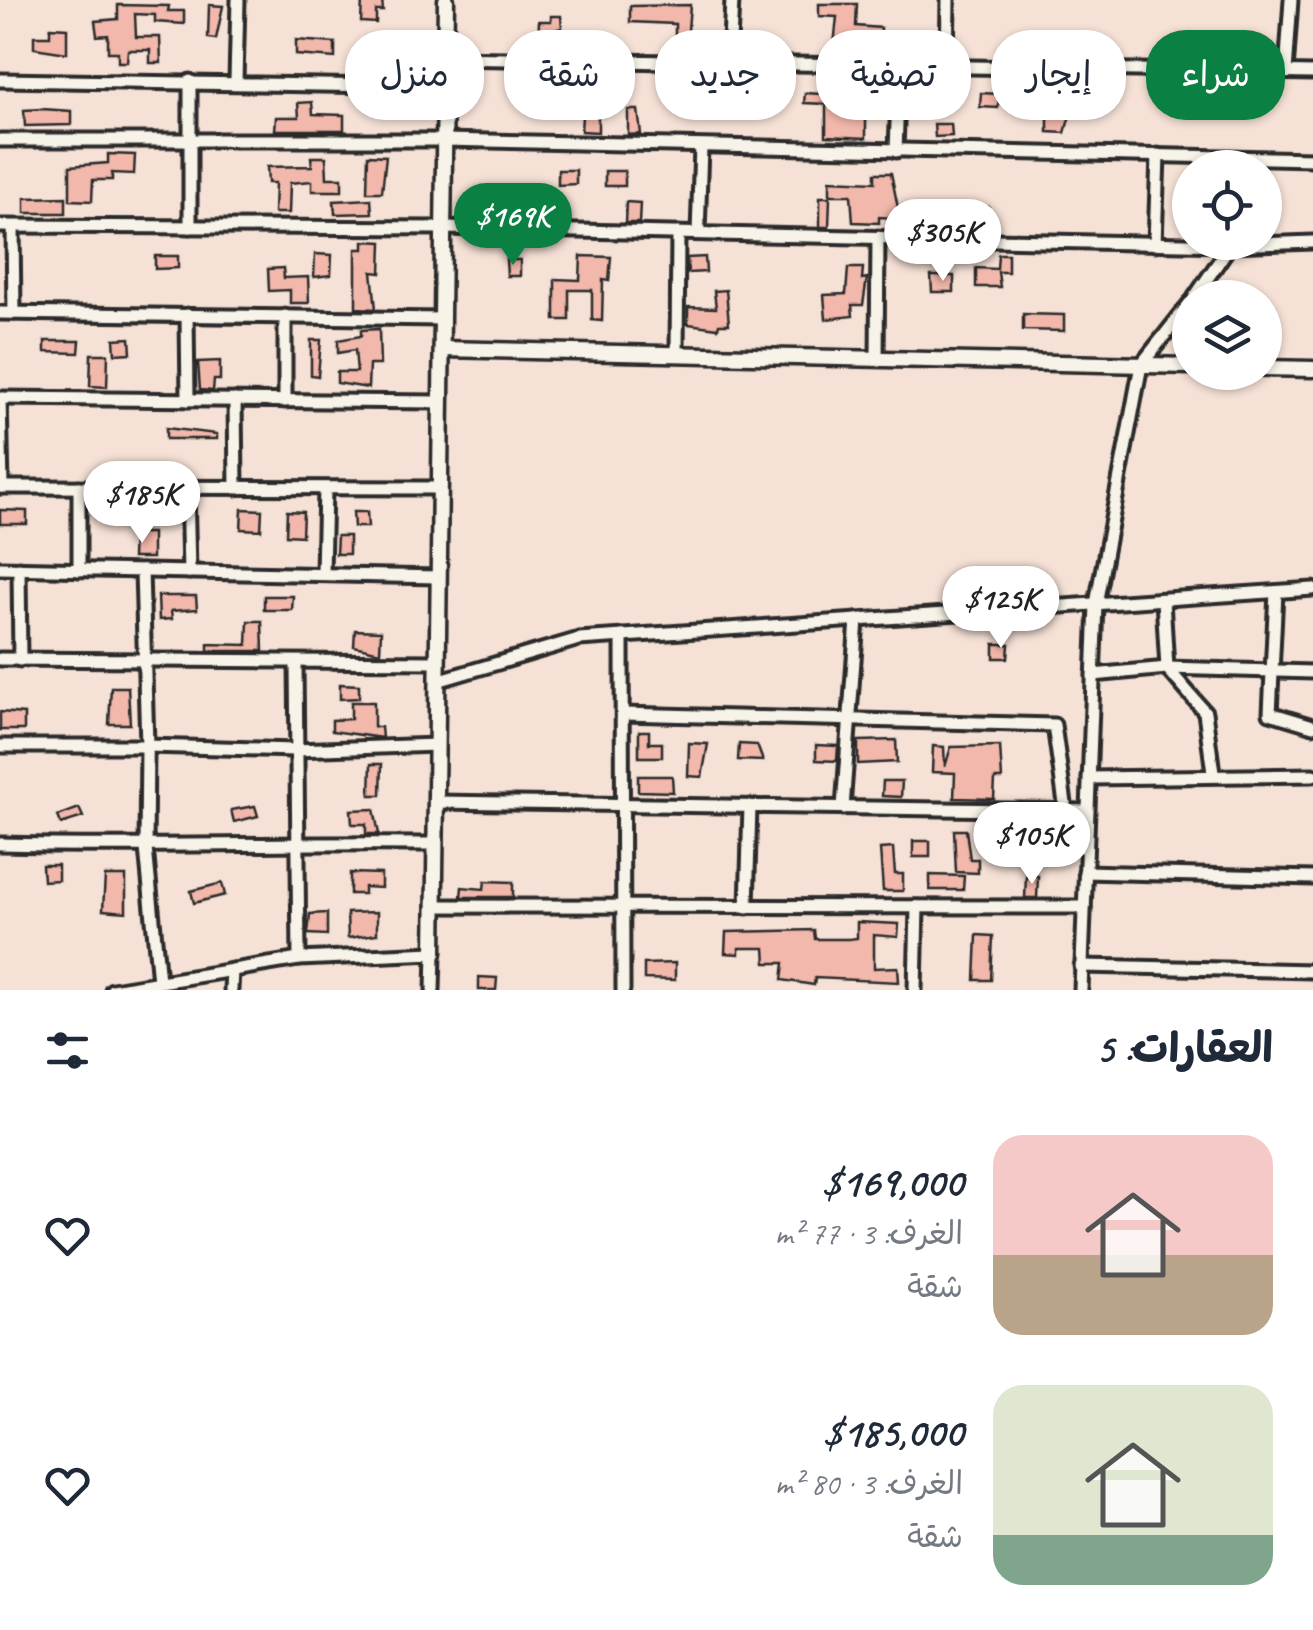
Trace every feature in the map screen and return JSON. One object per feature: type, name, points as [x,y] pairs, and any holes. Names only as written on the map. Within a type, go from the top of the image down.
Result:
[{"type":"street","points":[[236,81],[238,0]]},
{"type":"street","points":[[445,30],[446,0]]},
{"type":"street","points":[[731,30],[732,0]]},
{"type":"street","points":[[948,0],[948,30]]},
{"type":"street","points":[[1286,72],[1291,0]]},
{"type":"street","points":[[484,59],[655,62]]},
{"type":"street","points":[[971,66],[1313,73]]},
{"type":"street","points":[[0,80],[345,85]]},
{"type":"street","points":[[190,81],[190,227]]},
{"type":"street","points":[[433,990],[444,120]]},
{"type":"street","points":[[896,151],[897,120]]},
{"type":"street","points":[[0,140],[444,140],[1172,157]]},
{"type":"street","points":[[698,233],[702,147]]},
{"type":"street","points":[[1154,244],[1158,156]]},
{"type":"street","points":[[1282,159],[1313,158]]},
{"type":"street","points":[[14,313],[7,226],[443,228],[1172,244]]},
{"type":"street","points":[[676,354],[678,232]]},
{"type":"street","points":[[876,359],[878,237]]},
{"type":"street","points":[[1282,243],[1313,242]]},
{"type":"street","points":[[0,313],[442,319]]},
{"type":"street","points":[[187,315],[188,400]]},
{"type":"street","points":[[285,316],[285,401]]},
{"type":"street","points":[[1081,990],[1096,604],[1141,365],[1172,325]]},
{"type":"street","points":[[442,349],[1172,366]]},
{"type":"street","points":[[1282,368],[1313,369]]},
{"type":"street","points":[[440,402],[0,398],[1,487],[440,488]]},
{"type":"street","points":[[235,400],[236,488]]},
{"type":"street","points":[[79,488],[79,570]]},
{"type":"street","points":[[188,488],[189,572]]},
{"type":"street","points":[[323,573],[325,489]]},
{"type":"street","points":[[0,568],[438,576]]},
{"type":"street","points":[[20,568],[20,660]]},
{"type":"street","points":[[142,571],[146,848],[159,981]]},
{"type":"street","points":[[437,682],[578,639],[1313,589]]},
{"type":"street","points":[[1276,592],[1270,713],[1313,726]]},
{"type":"street","points":[[1164,600],[1167,668],[1205,712],[1213,773]]},
{"type":"street","points":[[843,808],[857,620]]},
{"type":"street","points":[[622,636],[622,990]]},
{"type":"street","points":[[0,659],[438,662]]},
{"type":"street","points":[[296,662],[299,959]]},
{"type":"street","points":[[1093,675],[1167,668],[1313,672]]},
{"type":"street","points":[[622,714],[1054,725],[1066,811]]},
{"type":"street","points":[[0,746],[295,750],[436,746]]},
{"type":"street","points":[[1089,778],[1213,773],[1313,776]]},
{"type":"street","points":[[436,802],[1088,811]]},
{"type":"street","points":[[747,906],[750,806]]},
{"type":"street","points":[[0,844],[146,848],[295,842],[436,844]]},
{"type":"street","points":[[1085,872],[1313,878]]},
{"type":"street","points":[[436,906],[1084,907]]},
{"type":"street","points":[[914,990],[917,907]]},
{"type":"street","points":[[112,990],[299,959],[434,953]]},
{"type":"street","points":[[1082,966],[1313,971]]},
{"type":"street","points":[[230,990],[232,970]]},
{"type":"building","points":[[362,0],[382,0],[383,11],[376,11],[376,23],[361,22]]},
{"type":"building","points":[[819,4],[857,4],[856,26],[881,30],[836,30],[837,17],[819,16]]},
{"type":"building","points":[[118,5],[169,6],[168,11],[184,11],[184,24],[155,22],[155,15],[135,14],[136,37],[160,37],[161,63],[150,63],[150,50],[128,50],[127,62],[118,62],[118,52],[108,52],[108,35],[97,36],[95,21],[118,19]]},
{"type":"building","points":[[209,5],[223,6],[216,39],[208,38]]},
{"type":"building","points":[[690,5],[688,30],[675,30],[675,24],[630,22],[630,6]]},
{"type":"building","points":[[551,16],[561,16],[562,28],[539,30],[539,21],[551,21]]},
{"type":"building","points":[[50,27],[67,28],[67,53],[34,48],[34,36],[50,36]]},
{"type":"building","points":[[296,40],[335,43],[335,58],[296,55]]},
{"type":"building","points":[[805,93],[816,94],[816,104],[804,103]]},
{"type":"building","points":[[981,93],[991,94],[991,108],[980,107]]},
{"type":"building","points":[[312,102],[313,114],[344,115],[344,130],[275,130],[276,117],[299,117],[298,103]]},
{"type":"building","points":[[24,110],[71,111],[71,125],[25,126]]},
{"type":"building","points":[[638,110],[641,134],[628,135],[628,120],[635,120]]},
{"type":"building","points":[[582,120],[598,120],[598,132],[581,131]]},
{"type":"building","points":[[826,120],[866,120],[866,138],[826,136]]},
{"type":"building","points":[[1048,120],[1069,120],[1065,133],[1048,132]]},
{"type":"building","points":[[934,124],[951,124],[952,136],[935,137]]},
{"type":"building","points":[[108,154],[135,155],[134,174],[112,173],[112,180],[93,180],[92,201],[70,200],[70,166],[108,163]]},
{"type":"building","points":[[368,155],[386,156],[382,192],[367,192]]},
{"type":"building","points":[[311,157],[326,157],[327,178],[342,178],[342,191],[312,191],[312,181],[290,183],[289,213],[274,213],[275,183],[268,183],[267,167],[312,166]]},
{"type":"building","points":[[558,170],[576,170],[576,184],[558,185]]},
{"type":"building","points":[[605,171],[625,171],[625,186],[605,186]]},
{"type":"building","points":[[875,173],[891,173],[898,208],[911,208],[910,219],[879,217],[879,223],[853,222],[851,195],[830,195],[830,180],[875,182]]},
{"type":"building","points":[[66,197],[66,213],[25,213],[25,198]]},
{"type":"building","points":[[820,197],[830,197],[829,227],[820,227]]},
{"type":"building","points":[[371,199],[372,213],[335,214],[334,201]]},
{"type":"building","points":[[626,202],[640,203],[639,223],[625,223]]},
{"type":"building","points":[[972,207],[989,207],[988,230],[971,230]]},
{"type":"building","points":[[364,241],[382,242],[381,273],[372,272],[376,309],[356,308],[356,249],[364,249]]},
{"type":"building","points":[[315,254],[332,255],[331,275],[314,277]]},
{"type":"building","points":[[998,254],[1008,254],[1008,272],[998,272],[1000,287],[976,287],[976,268],[997,269]]},
{"type":"building","points":[[155,256],[178,256],[178,268],[155,269]]},
{"type":"building","points":[[581,256],[611,257],[609,281],[603,280],[602,321],[592,320],[592,290],[569,290],[569,320],[555,320],[555,279],[580,280]]},
{"type":"building","points":[[705,257],[706,272],[688,273],[687,258]]},
{"type":"building","points":[[506,260],[520,260],[520,276],[507,276]]},
{"type":"building","points":[[283,268],[284,278],[308,277],[309,303],[290,303],[290,290],[269,291],[268,269]]},
{"type":"building","points":[[848,268],[863,268],[862,279],[867,278],[863,305],[852,305],[853,316],[826,319],[824,295],[846,294]]},
{"type":"building","points":[[931,276],[954,276],[954,292],[932,292]]},
{"type":"building","points":[[726,290],[729,324],[719,324],[718,328],[688,324],[688,307],[716,308],[714,291]]},
{"type":"building","points":[[1023,314],[1064,315],[1064,331],[1023,330]]},
{"type":"building","points":[[379,329],[380,365],[369,365],[368,388],[337,383],[337,372],[357,372],[355,350],[338,353],[338,340],[361,336],[361,330]]},
{"type":"building","points":[[130,338],[131,353],[115,354],[114,339]]},
{"type":"building","points":[[311,340],[321,340],[318,376],[311,375]]},
{"type":"building","points":[[45,341],[80,341],[79,353],[45,352]]},
{"type":"building","points":[[91,354],[108,354],[107,387],[90,386]]},
{"type":"building","points":[[220,361],[220,380],[214,380],[213,391],[200,390],[198,362]]},
{"type":"building","points":[[166,428],[217,434],[217,439],[166,439]]},
{"type":"building","points":[[242,509],[262,510],[261,530],[241,529]]},
{"type":"building","points":[[0,510],[27,511],[27,524],[0,524]]},
{"type":"building","points":[[287,511],[303,512],[302,536],[286,535]]},
{"type":"building","points":[[353,512],[367,512],[368,527],[354,527]]},
{"type":"building","points":[[133,533],[152,533],[152,558],[132,558]]},
{"type":"building","points":[[337,536],[349,536],[349,554],[336,554]]},
{"type":"building","points":[[158,596],[196,596],[197,609],[171,611],[172,619],[159,620]]},
{"type":"building","points":[[264,596],[293,596],[292,610],[264,610]]},
{"type":"building","points":[[248,621],[262,621],[263,651],[208,651],[208,644],[247,645]]},
{"type":"building","points":[[355,630],[381,631],[380,652],[354,646]]},
{"type":"building","points":[[994,644],[1009,644],[1008,658],[994,658]]},
{"type":"building","points":[[340,684],[359,685],[359,698],[340,699]]},
{"type":"building","points":[[111,687],[128,687],[130,724],[109,724]]},
{"type":"building","points":[[351,702],[374,702],[374,727],[381,727],[382,738],[332,731],[332,720],[351,719]]},
{"type":"building","points":[[0,712],[24,714],[24,730],[0,730]]},
{"type":"building","points":[[639,731],[649,731],[649,743],[662,743],[662,757],[639,757]]},
{"type":"building","points":[[896,740],[897,762],[858,764],[858,741]]},
{"type":"building","points":[[689,743],[708,744],[702,777],[688,776]]},
{"type":"building","points":[[739,744],[757,745],[763,761],[738,760]]},
{"type":"building","points":[[816,745],[838,746],[837,761],[816,760]]},
{"type":"building","points":[[933,746],[944,747],[945,767],[951,747],[1000,746],[1002,779],[995,779],[994,799],[954,798],[955,773],[932,772]]},
{"type":"building","points":[[371,764],[382,764],[381,795],[370,795]]},
{"type":"building","points":[[638,776],[672,776],[673,792],[638,791]]},
{"type":"building","points":[[883,781],[902,781],[901,797],[882,796]]},
{"type":"building","points":[[255,806],[258,816],[234,822],[231,810]]},
{"type":"building","points":[[79,808],[83,817],[61,824],[58,816]]},
{"type":"building","points":[[374,809],[379,834],[366,834],[366,824],[352,824],[351,810]]},
{"type":"building","points":[[954,830],[966,830],[970,859],[978,859],[978,873],[956,872]]},
{"type":"building","points":[[913,841],[930,841],[930,857],[913,857]]},
{"type":"building","points":[[1011,842],[1035,842],[1035,860],[1011,860]]},
{"type":"building","points":[[893,848],[895,874],[903,874],[903,891],[883,891],[880,849]]},
{"type":"building","points":[[42,865],[58,865],[58,880],[43,881]]},
{"type":"building","points":[[350,873],[381,874],[381,888],[364,887],[364,894],[350,894]]},
{"type":"building","points":[[930,875],[964,876],[963,890],[930,890]]},
{"type":"building","points":[[105,876],[126,876],[126,912],[103,910]]},
{"type":"building","points":[[1026,876],[1038,876],[1037,898],[1025,898]]},
{"type":"building","points":[[485,881],[513,882],[513,897],[461,897],[462,887],[484,889]]},
{"type":"building","points":[[222,883],[225,895],[194,903],[191,891]]},
{"type":"building","points":[[377,912],[377,934],[348,938],[347,913]]},
{"type":"building","points":[[327,913],[327,935],[308,934],[310,914]]},
{"type":"building","points":[[857,922],[899,924],[898,937],[874,935],[874,968],[898,967],[899,982],[815,978],[814,985],[782,980],[784,963],[766,963],[765,948],[739,948],[739,954],[725,953],[726,932],[814,930],[815,939],[849,939],[857,938]]},
{"type":"building","points":[[977,935],[993,936],[991,980],[975,980]]},
{"type":"building","points":[[675,963],[675,980],[644,979],[644,964]]},
{"type":"building","points":[[479,977],[497,978],[496,990],[479,990]]}]
